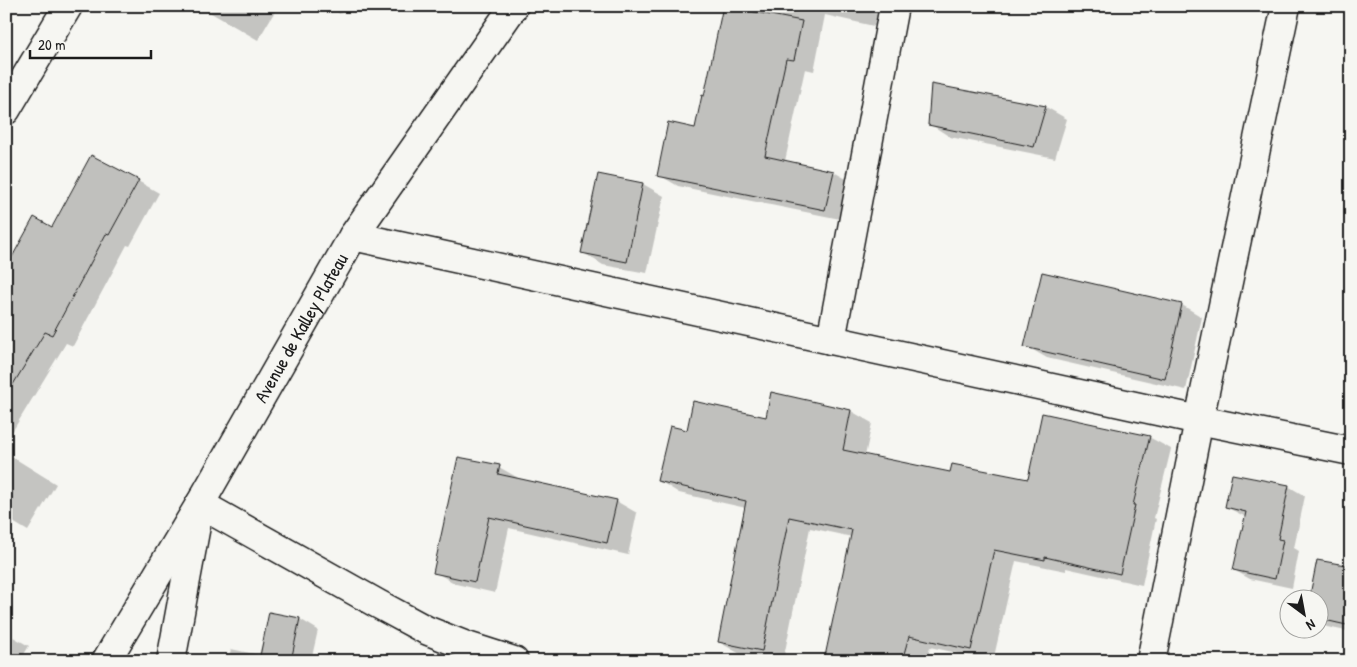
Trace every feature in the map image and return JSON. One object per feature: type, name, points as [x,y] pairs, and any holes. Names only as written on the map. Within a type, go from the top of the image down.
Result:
[{"type":"street","points":[[6,110],[68,6]]},
{"type":"street","name":"Avenue de Kalley Plateau","points":[[106,661],[200,504],[353,236],[514,6]]},
{"type":"street","points":[[831,340],[894,6]]},
{"type":"street","points":[[1151,661],[1199,420],[1286,6]]},
{"type":"street","points":[[353,236],[1199,420],[1351,450]]},
{"type":"street","points":[[171,661],[200,504],[426,630],[464,645],[514,661]]},
{"type":"building","points":[[723,6],[802,21],[794,60],[786,59],[765,156],[834,171],[825,210],[657,176],[668,122],[695,128],[702,95],[704,96]]},
{"type":"building","points":[[931,84],[1046,106],[1034,147],[928,125]]},
{"type":"building","points":[[91,155],[139,180],[109,235],[106,234],[52,335],[45,332],[6,396],[6,268],[34,217],[52,227]]},
{"type":"building","points":[[598,174],[643,183],[627,262],[581,253]]},
{"type":"building","points":[[1042,272],[1182,304],[1165,379],[1024,347]]},
{"type":"building","points":[[771,392],[851,410],[843,450],[950,472],[952,464],[1028,479],[1042,413],[1150,436],[1133,505],[1135,505],[1120,574],[1045,557],[1045,560],[994,550],[971,650],[909,636],[902,661],[824,661],[852,530],[789,517],[762,651],[718,642],[746,501],[657,481],[670,426],[687,430],[693,401],[766,417]]},
{"type":"building","points":[[458,457],[500,465],[498,474],[617,500],[607,543],[489,517],[475,582],[433,573]]},
{"type":"building","points":[[1232,474],[1289,485],[1278,539],[1283,540],[1275,579],[1233,570],[1246,512],[1225,507]]},
{"type":"building","points":[[1317,560],[1351,566],[1351,626],[1330,621],[1330,590],[1311,590]]},
{"type":"building","points":[[269,612],[300,618],[291,661],[259,661]]}]
